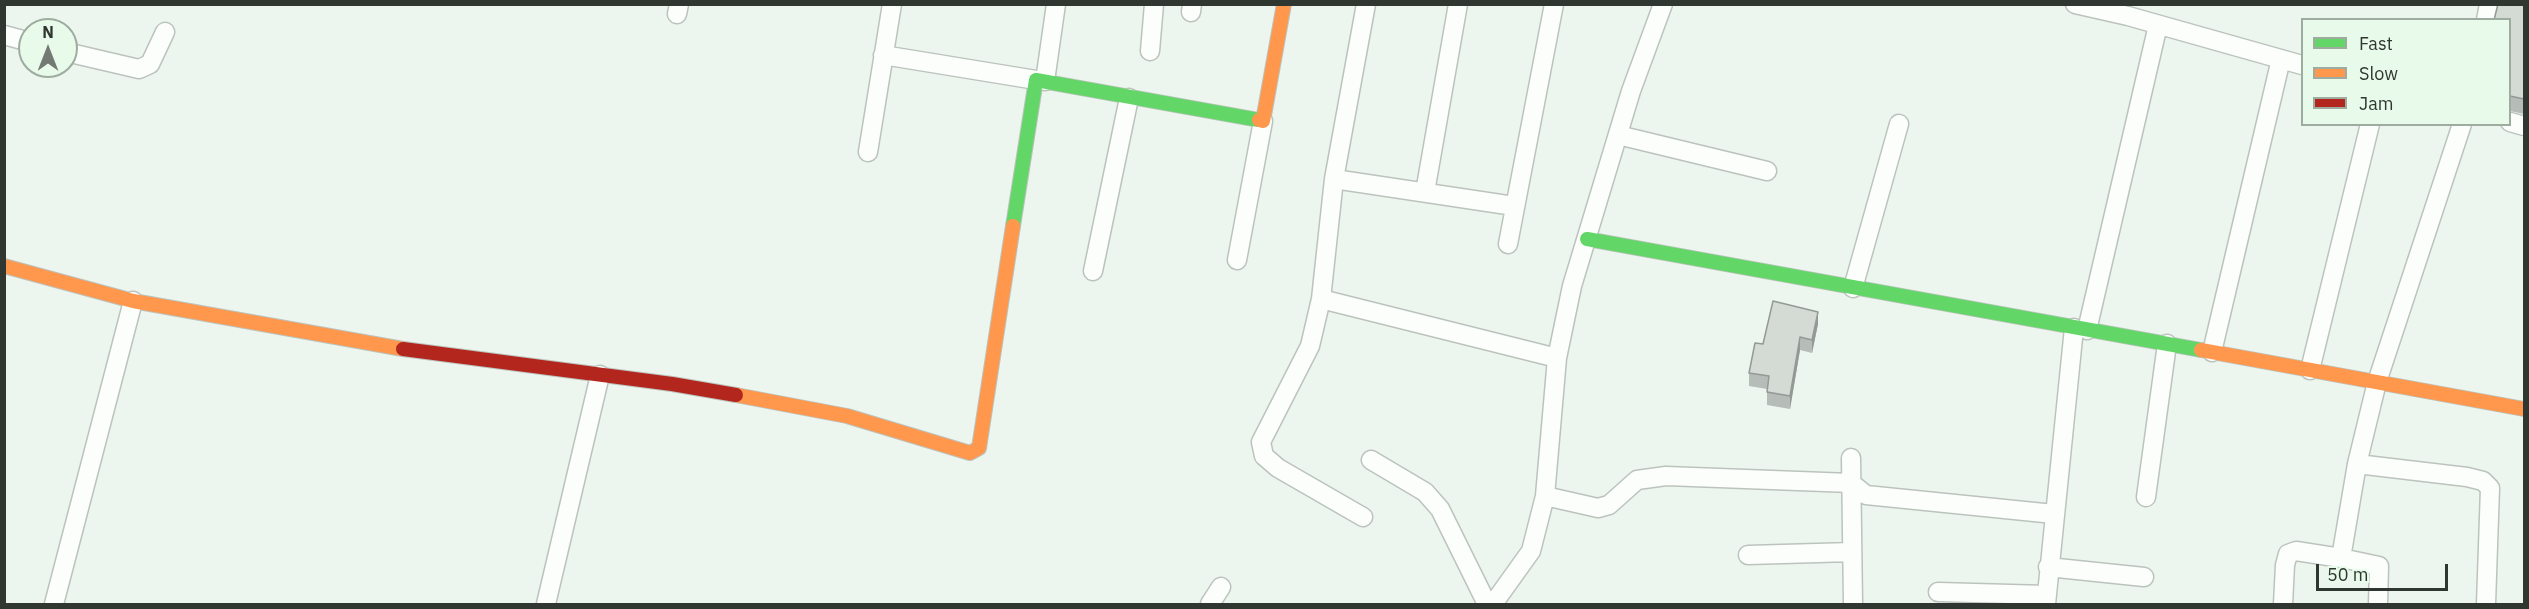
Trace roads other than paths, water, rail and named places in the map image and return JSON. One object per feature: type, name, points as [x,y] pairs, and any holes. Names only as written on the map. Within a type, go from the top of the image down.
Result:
[{"type":"street","points":[[868,152],[892,4]]},
{"type":"street","points":[[4,266],[134,301],[432,354],[706,389],[791,404],[848,416],[970,453],[975,452],[980,448],[1040,80],[1056,4]]},
{"type":"street","points":[[1150,51],[1154,4]]},
{"type":"street","points":[[1237,260],[1284,4]]},
{"type":"street","points":[[1363,517],[1278,468],[1264,456],[1261,442],[1310,346],[1321,299],[1334,178],[1366,4]]},
{"type":"street","points":[[1425,192],[1458,4]]},
{"type":"street","points":[[1508,243],[1554,4]]},
{"type":"street","points":[[1493,604],[1531,551],[1545,496],[1557,358],[1572,286],[1631,91],[1663,4]]},
{"type":"street","points":[[2074,4],[2301,65]]},
{"type":"street","points":[[1938,592],[2046,600],[2054,514],[2080,329],[2158,25]]},
{"type":"street","points":[[78,55],[139,69],[150,64],[165,32]]},
{"type":"street","points":[[884,55],[1040,80],[1263,122]]},
{"type":"street","points":[[2212,352],[2281,59]]},
{"type":"street","points":[[1093,271],[1129,98]]},
{"type":"street","points":[[1854,288],[1899,124]]},
{"type":"street","points":[[2310,370],[2370,126]]},
{"type":"street","points":[[2341,558],[2356,464],[2377,382],[2461,126]]},
{"type":"street","points":[[1618,135],[1767,171]]},
{"type":"street","points":[[1334,178],[1514,206]]},
{"type":"street","points":[[1587,239],[2524,409]]},
{"type":"street","points":[[1321,299],[1557,358]]},
{"type":"street","points":[[54,604],[134,301]]},
{"type":"street","points":[[2146,497],[2167,344]]},
{"type":"street","points":[[546,604],[600,375]]},
{"type":"street","points":[[1851,458],[1852,604]]},
{"type":"street","points":[[1371,460],[1425,492],[1440,509],[1487,604]]},
{"type":"street","points":[[2356,464],[2467,477],[2483,481],[2490,488],[2486,604]]},
{"type":"street","points":[[1545,496],[1598,508],[1610,505],[1637,480],[1666,476],[1851,483],[1866,495],[2054,514]]},
{"type":"street","points":[[2283,604],[2285,565],[2288,554],[2296,551],[2379,566],[2378,604]]},
{"type":"street","points":[[1748,555],[1852,552]]},
{"type":"street","points":[[2048,567],[2144,577]]},
{"type":"street","points":[[1210,604],[1221,587]]}]
